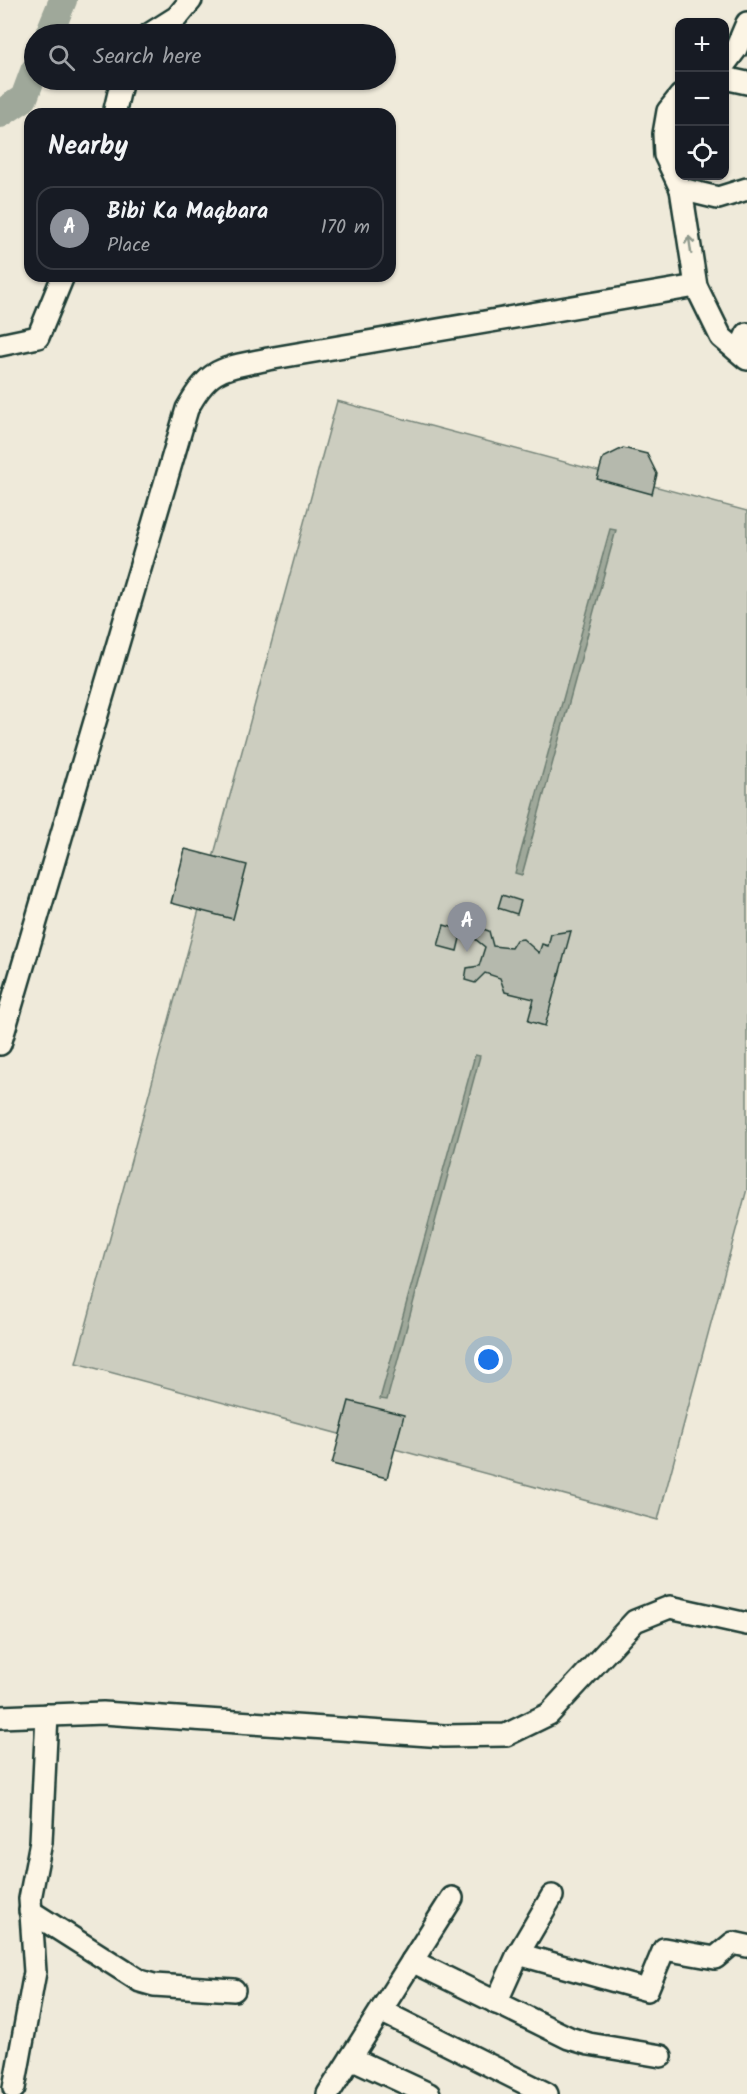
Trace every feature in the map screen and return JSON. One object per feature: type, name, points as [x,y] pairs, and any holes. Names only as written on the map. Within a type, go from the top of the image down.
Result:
[{"type":"street","points":[[166,24],[177,17],[191,0]]},
{"type":"street","points":[[729,58],[736,49],[747,23]]},
{"type":"street","points":[[729,79],[747,83]]},
{"type":"street","points":[[115,108],[120,90]]},
{"type":"street","points":[[675,102],[668,111],[664,134],[665,155],[681,189],[696,286],[721,337],[744,348]]},
{"type":"street","points":[[681,189],[718,198],[747,189]]},
{"type":"street","points":[[0,345],[39,337],[61,282]]},
{"type":"street","points":[[0,1044],[187,409],[205,380],[227,368],[268,359],[696,286]]},
{"type":"street","points":[[0,1718],[103,1713],[444,1736],[506,1735],[549,1714],[635,1621],[670,1607],[747,1624]]},
{"type":"street","points":[[14,2088],[35,1972],[30,1911],[31,1888],[41,1842],[47,1715]]},
{"type":"street","points":[[496,2002],[518,1954],[552,1896]]},
{"type":"street","points":[[328,2094],[452,1898]]},
{"type":"street","points":[[30,1911],[140,1981],[154,1985],[234,1990]]},
{"type":"street","points":[[518,1954],[647,1990],[664,1949],[715,1958],[733,1943],[747,1946]]},
{"type":"street","points":[[412,1961],[578,2041],[661,2056]]},
{"type":"street","points":[[381,2011],[547,2094]]},
{"type":"street","points":[[351,2058],[429,2094]]},
{"type":"shaded area","points":[[337,401],[747,511],[747,1189],[658,1520],[76,1363]]},
{"type":"shaded area","points":[[610,529],[616,530],[522,875],[515,873]]},
{"type":"shaded area","points":[[475,1055],[480,1056],[387,1400],[380,1399]]},
{"type":"building","points":[[623,448],[647,454],[657,474],[652,494],[597,479],[603,458]]},
{"type":"building","points":[[185,849],[247,865],[233,919],[171,903]]},
{"type":"building","points":[[502,895],[521,901],[517,914],[498,908]]},
{"type":"building","points":[[444,925],[462,930],[457,951],[438,946]]},
{"type":"building","points":[[480,928],[489,931],[493,946],[511,948],[516,940],[523,939],[539,953],[542,944],[548,946],[551,934],[571,931],[545,1026],[528,1021],[534,999],[505,992],[500,978],[485,973],[475,983],[465,980],[467,968],[479,966],[485,947],[469,934]]},
{"type":"building","points":[[349,1401],[404,1415],[387,1478],[332,1464]]},
{"type":"waterway","points":[[53,24],[63,0]]},
{"type":"waterway","points":[[0,114],[24,98],[27,90]]},
{"type":"place","name":"Bibi Ka Maqbara","points":[[467,952]]}]
